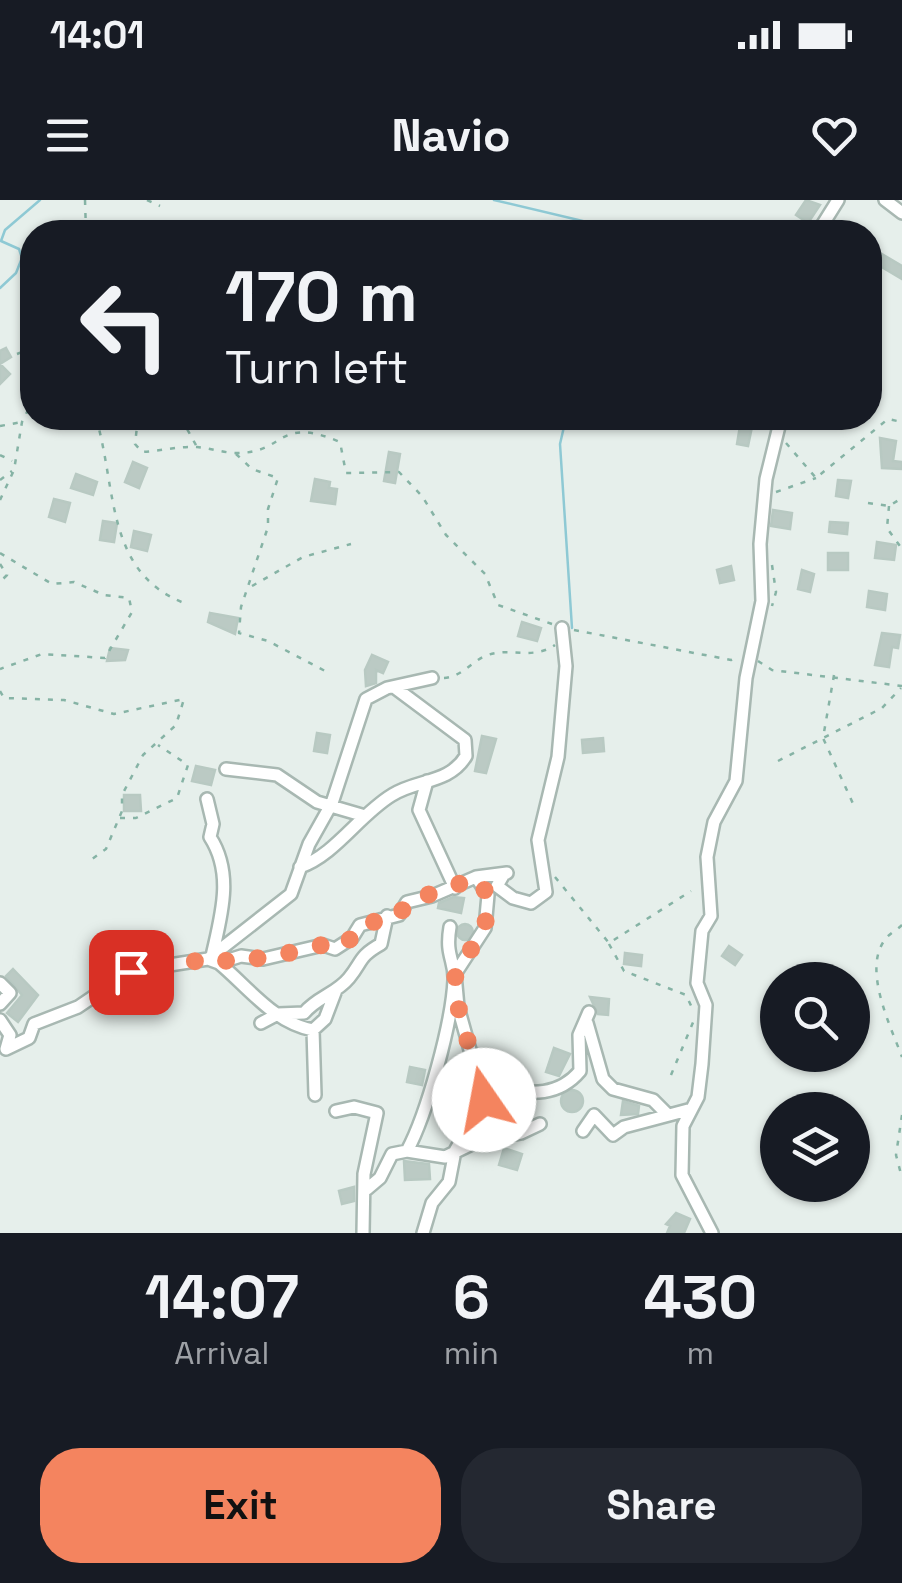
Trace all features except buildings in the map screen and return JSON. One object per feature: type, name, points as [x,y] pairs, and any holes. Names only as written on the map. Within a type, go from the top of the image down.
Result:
[{"type":"street","points":[[885,200],[902,213]]},
{"type":"street","points":[[712,1233],[682,1175],[682,1126],[698,1097],[706,1005],[697,983],[702,931],[710,916],[708,858],[714,822],[736,782],[762,601],[760,544],[768,463],[778,430]]},
{"type":"street","points":[[3,1051],[29,1038],[34,1024],[78,1006],[131,972],[241,956],[263,959],[322,945],[335,949],[352,938],[360,925],[399,916],[407,902],[476,878],[500,882],[513,898],[530,903],[546,892],[538,840],[561,722],[566,666],[562,628]]},
{"type":"street","points":[[213,960],[291,894],[332,803],[366,699],[393,687],[432,678]]},
{"type":"street","points":[[300,867],[316,862],[365,816],[406,786],[447,776],[462,763],[468,746],[393,687]]},
{"type":"street","points":[[226,768],[277,775],[317,802],[332,803],[365,816]]},
{"type":"street","points":[[426,781],[419,810],[455,888]]},
{"type":"street","points":[[206,799],[213,824],[210,837],[222,857],[224,894],[213,960]]},
{"type":"street","points":[[476,878],[500,882]]},
{"type":"street","points":[[407,1152],[421,1122],[448,1029],[455,974],[485,928],[500,882]]},
{"type":"street","points":[[261,1023],[278,1014],[304,1013],[314,1000],[336,990],[352,976],[360,956],[381,944],[387,916]]},
{"type":"street","points":[[423,1233],[432,1203],[449,1182],[455,1151],[484,1100],[484,1088],[458,1006],[455,974],[446,952],[450,927]]},
{"type":"street","points":[[213,960],[292,1026],[313,1030]]},
{"type":"street","points":[[0,983],[10,993],[0,1004]]},
{"type":"street","points":[[313,1030],[326,1019],[336,990]]},
{"type":"street","points":[[484,1088],[544,1095],[570,1082],[580,1071],[579,1035],[588,1016],[587,1034],[603,1079],[614,1089],[653,1100],[667,1114]]},
{"type":"street","points":[[0,1020],[10,1036],[3,1051]]},
{"type":"street","points":[[313,1030],[315,1095]]},
{"type":"street","points":[[336,1111],[354,1107],[377,1112],[364,1174],[367,1189],[363,1233]]},
{"type":"street","points":[[583,1131],[594,1115],[613,1135],[688,1110]]},
{"type":"street","points":[[367,1189],[380,1178],[392,1154],[445,1156],[540,1124]]},
{"type":"path","points":[[146,200],[160,206]]},
{"type":"path","points":[[0,500],[14,470],[20,430]]},
{"type":"path","points":[[100,430],[109,460],[112,506],[124,535],[127,558],[152,588],[184,604]]},
{"type":"path","points":[[137,430],[135,444],[142,452],[197,447],[234,453],[256,451],[302,430]]},
{"type":"path","points":[[188,430],[197,447]]},
{"type":"path","points":[[313,430],[340,442],[346,472],[399,472],[422,496],[446,534],[485,574],[498,605],[562,628],[731,660],[745,654],[772,670],[834,675],[902,687]]},
{"type":"path","points":[[770,494],[816,478],[871,430]]},
{"type":"path","points":[[775,441],[790,445],[816,478]]},
{"type":"path","points":[[234,453],[252,469],[278,478],[251,586],[241,607],[239,633],[268,641],[327,672]]},
{"type":"path","points":[[0,454],[14,462]]},
{"type":"path","points":[[0,480],[14,470]]},
{"type":"path","points":[[868,503],[889,506],[902,498]]},
{"type":"path","points":[[889,506],[887,528],[902,550]]},
{"type":"path","points":[[251,586],[302,558],[351,544]]},
{"type":"path","points":[[0,554],[52,584],[74,582],[104,595],[130,598],[132,612],[105,658],[42,654],[0,670]]},
{"type":"path","points":[[0,564],[7,574],[0,582]]},
{"type":"path","points":[[432,678],[455,678],[486,656],[542,654],[556,645],[562,628]]},
{"type":"path","points":[[834,675],[822,738],[855,808]]},
{"type":"path","points":[[778,760],[882,708],[902,687]]},
{"type":"path","points":[[0,691],[4,698],[64,700],[114,714],[184,700],[176,724],[158,745],[142,755],[122,795],[106,849],[92,859]]},
{"type":"path","points":[[118,818],[136,818],[176,798],[188,764],[158,745]]},
{"type":"path","points":[[542,865],[609,943],[624,971],[686,995],[694,1004],[694,1019],[671,1075]]},
{"type":"path","points":[[609,943],[692,891]]},
{"type":"path","points":[[902,926],[882,942],[877,969],[887,1017],[902,1057]]},
{"type":"path","points":[[902,1115],[896,1155],[902,1178]]},
{"type":"waterway","points":[[20,252],[1,241],[5,230],[40,200]]},
{"type":"waterway","points":[[494,200],[578,220]]},
{"type":"waterway","points":[[0,288],[16,273],[20,263]]},
{"type":"waterway","points":[[563,430],[560,444],[572,628]]},
{"type":"route","points":[[131,972],[208,959],[219,963],[241,956],[263,959],[322,945],[335,949],[352,938],[360,925],[399,916],[407,902],[476,878],[488,895],[485,928],[455,974],[458,1006],[484,1088],[484,1100]]}]
